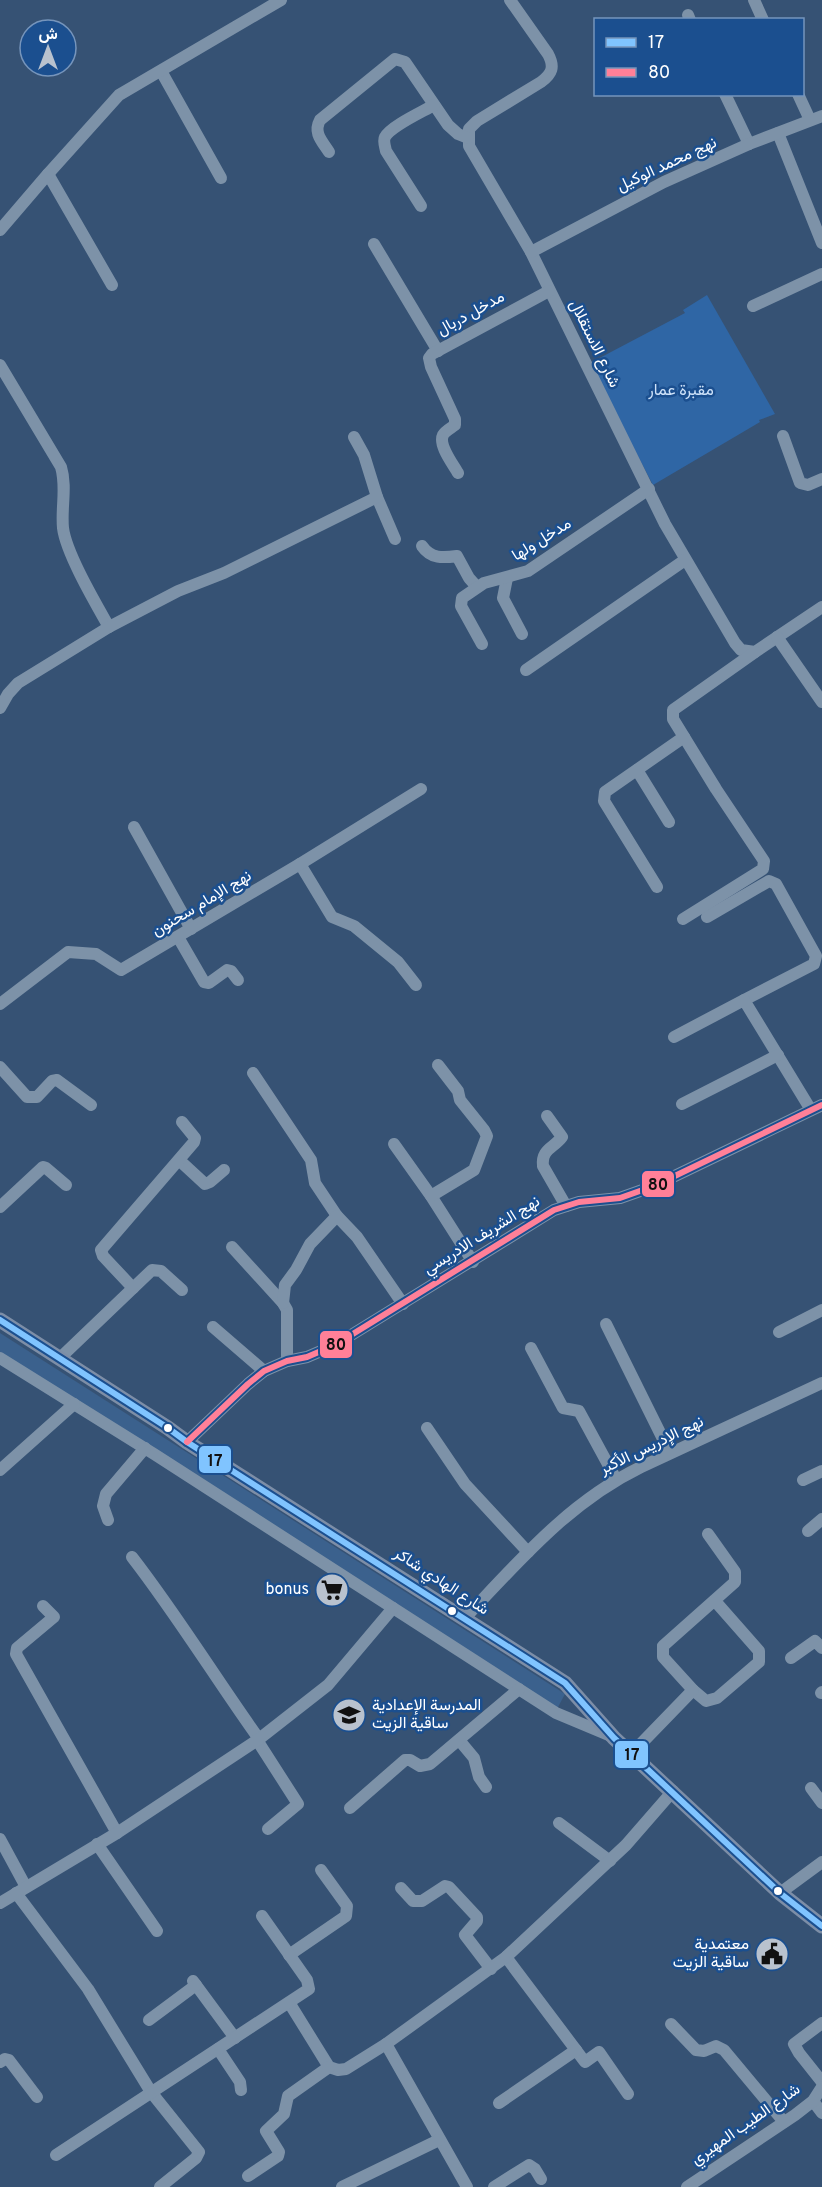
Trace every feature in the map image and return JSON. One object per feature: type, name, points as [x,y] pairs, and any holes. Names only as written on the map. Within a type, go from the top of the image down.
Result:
[{"type":"main road","name":"شارع الهادي شاكر","points":[[0,1320],[565,1683],[632,1754],[780,1893],[822,1926]]},
{"type":"street","points":[[0,230],[119,95],[281,0]]},
{"type":"street","points":[[329,152],[317,134],[316,126],[320,120],[395,59],[405,62],[452,130],[468,138],[469,129],[477,121],[548,77],[552,70],[552,62],[510,0]]},
{"type":"street","points":[[754,0],[762,18]]},
{"type":"street","points":[[161,71],[221,178]]},
{"type":"street","points":[[726,96],[749,144]]},
{"type":"street","points":[[800,96],[816,118]]},
{"type":"street","points":[[421,206],[386,151],[384,142],[386,136],[394,129],[434,105]]},
{"type":"street","name":"نهج محمد الوكيل","points":[[531,252],[664,182],[749,144],[816,118]]},
{"type":"street","points":[[778,134],[822,243]]},
{"type":"street","name":"شارع الاستقلال","points":[[468,138],[469,146],[531,252],[685,560],[735,643],[741,650],[755,652]]},
{"type":"street","points":[[48,174],[112,285]]},
{"type":"street","points":[[374,244],[438,351]]},
{"type":"street","points":[[753,306],[822,274]]},
{"type":"street","name":"مدخل دربال","points":[[458,473],[443,446],[442,437],[455,424],[455,419],[429,363],[432,354],[549,291]]},
{"type":"street","points":[[0,365],[61,467],[64,480],[63,531],[70,551],[109,627]]},
{"type":"street","points":[[783,436],[800,483],[808,485],[822,479]]},
{"type":"street","points":[[354,437],[364,455],[376,497],[395,539]]},
{"type":"street","name":"مدخل ولها","points":[[477,587],[528,571],[649,489]]},
{"type":"street","points":[[1,702],[18,683],[109,627],[178,591],[224,573],[376,497]]},
{"type":"street","points":[[422,546],[426,552],[443,559],[457,556],[469,578],[477,587],[462,598],[461,606],[482,644]]},
{"type":"street","points":[[526,670],[685,560]]},
{"type":"street","points":[[507,578],[503,598],[522,634]]},
{"type":"street","points":[[683,919],[763,869],[764,861],[673,719],[673,710],[822,607]]},
{"type":"street","points":[[777,637],[822,702]]},
{"type":"street","points":[[657,887],[604,801],[605,792],[684,737]]},
{"type":"street","points":[[637,770],[669,822]]},
{"type":"street","name":"نهج الإمام سحنون","points":[[0,1004],[68,952],[96,954],[121,970],[421,789]]},
{"type":"street","points":[[134,827],[191,929]]},
{"type":"street","points":[[300,864],[332,917],[354,926],[398,962],[416,985]]},
{"type":"street","points":[[674,1037],[814,964],[819,951],[776,884],[769,881],[707,917]]},
{"type":"street","points":[[178,937],[204,982],[209,983],[227,970],[231,971],[238,980]]},
{"type":"street","points":[[744,1000],[778,1055],[817,1108]]},
{"type":"street","points":[[682,1104],[778,1055]]},
{"type":"street","points":[[431,1196],[474,1170],[487,1136],[460,1100],[458,1090],[438,1065]]},
{"type":"street","points":[[0,1067],[27,1097],[37,1097],[52,1081],[57,1080],[91,1105]]},
{"type":"street","points":[[253,1073],[311,1160],[315,1183],[337,1216],[357,1237],[403,1304]]},
{"type":"street","name":"نهج الشريف الادريسي","points":[[187,1442],[264,1371],[335,1345],[554,1210],[579,1202],[620,1198],[654,1186],[817,1108]]},
{"type":"street","points":[[547,1116],[562,1137],[546,1151],[542,1159],[543,1166],[566,1206]]},
{"type":"street","points":[[133,1288],[103,1256],[102,1246],[195,1140],[182,1122]]},
{"type":"street","points":[[394,1144],[431,1196],[473,1262]]},
{"type":"street","points":[[179,1160],[205,1184],[224,1170]]},
{"type":"street","points":[[0,1207],[43,1167],[66,1185]]},
{"type":"street","points":[[283,1303],[285,1285],[310,1244],[337,1216]]},
{"type":"street","points":[[232,1247],[287,1310],[287,1361]]},
{"type":"street","points":[[60,1358],[149,1272],[157,1270],[182,1290]]},
{"type":"street","points":[[779,1332],[822,1310]]},
{"type":"street","points":[[606,1323],[670,1453]]},
{"type":"street","points":[[213,1327],[264,1371]]},
{"type":"street","points":[[531,1348],[564,1408],[579,1411],[616,1479]]},
{"type":"street","points":[[0,1358],[145,1448],[556,1713],[615,1737]]},
{"type":"street","name":"نهج الإدريس الأكبر","points":[[465,1618],[551,1528],[594,1493],[616,1479],[822,1383]]},
{"type":"street","points":[[0,1470],[74,1404]]},
{"type":"street","points":[[427,1428],[465,1484],[528,1552]]},
{"type":"street","points":[[108,1520],[103,1506],[106,1494],[145,1448]]},
{"type":"street","points":[[803,1480],[822,1472]]},
{"type":"street","points":[[808,1531],[822,1519]]},
{"type":"street","points":[[708,1534],[735,1572],[735,1582],[663,1646],[663,1657],[706,1701],[717,1698],[759,1662],[759,1651],[715,1601]]},
{"type":"street","points":[[132,1557],[168,1604],[298,1804],[268,1829]]},
{"type":"street","points":[[43,1606],[54,1617],[17,1648],[16,1654],[117,1833]]},
{"type":"street","points":[[0,1903],[117,1833],[258,1740],[328,1685],[393,1608]]},
{"type":"street","points":[[790,1658],[815,1641],[822,1648]]},
{"type":"street","points":[[350,1808],[405,1760],[426,1766],[519,1689]]},
{"type":"street","points":[[632,1754],[693,1690]]},
{"type":"street","points":[[459,1740],[476,1762],[479,1777],[486,1787]]},
{"type":"street","points":[[811,1788],[822,1803]]},
{"type":"street","points":[[290,2004],[329,2067],[338,2070],[346,2069],[386,2044],[506,1957],[610,1861],[673,1791]]},
{"type":"street","points":[[559,1823],[610,1861]]},
{"type":"street","points":[[0,1839],[21,1890],[88,1989],[151,2092],[199,2152],[196,2158],[160,2187]]},
{"type":"street","points":[[97,1844],[157,1930]]},
{"type":"street","points":[[780,1893],[822,1862]]},
{"type":"street","points":[[289,1955],[346,1917],[347,1906],[321,1870]]},
{"type":"street","points":[[401,1888],[413,1901],[419,1902],[445,1886],[449,1887],[477,1917],[477,1921],[465,1935],[491,1969]]},
{"type":"street","points":[[57,2155],[306,1993],[309,1985],[262,1917]]},
{"type":"street","points":[[506,1957],[585,2062],[599,2052],[628,2094]]},
{"type":"street","points":[[149,2020],[195,1983],[235,2038]]},
{"type":"street","points":[[822,2023],[794,2044],[822,2082]]},
{"type":"street","points":[[671,2024],[696,2050],[704,2051],[716,2046],[724,2050],[784,2122]]},
{"type":"street","points":[[386,2044],[467,2187]]},
{"type":"street","points":[[218,2049],[240,2082],[241,2090]]},
{"type":"street","points":[[499,2103],[576,2050]]},
{"type":"street","points":[[0,2062],[4,2059],[9,2060],[37,2097]]},
{"type":"street","points":[[248,2176],[277,2158],[279,2154],[266,2131],[284,2114],[288,2096],[329,2067]]},
{"type":"street","name":"شارع الطيب المهيري","points":[[687,2187],[813,2101],[822,2087]]},
{"type":"street","points":[[813,2101],[822,2113]]},
{"type":"street","points":[[342,2187],[439,2140]]},
{"type":"street","points":[[494,2187],[529,2165],[535,2169],[541,2179]]},
{"type":"green space","name":"مقبرة عمار","points":[[707,295],[775,414],[759,420],[760,422],[653,485],[605,393],[592,362],[685,313],[683,310]]},
{"type":"shaded area","points":[[0,1333],[565,1694],[557,1709],[0,1352]]},
{"type":"transit line","name":"80","points":[[187,1442],[264,1371],[335,1345],[554,1210],[579,1202],[620,1198],[654,1186],[822,1105]]},
{"type":"transit line","name":"17","points":[[0,1320],[565,1683],[614,1738],[780,1893],[822,1926]]},
{"type":"place","name":"bonus","points":[[332,1590]]},
{"type":"place","name":"المدرسة الإعدادية ساقية الزيت","points":[[349,1715]]},
{"type":"place","name":"معتمدية ساقية الزيت","points":[[772,1954]]}]
